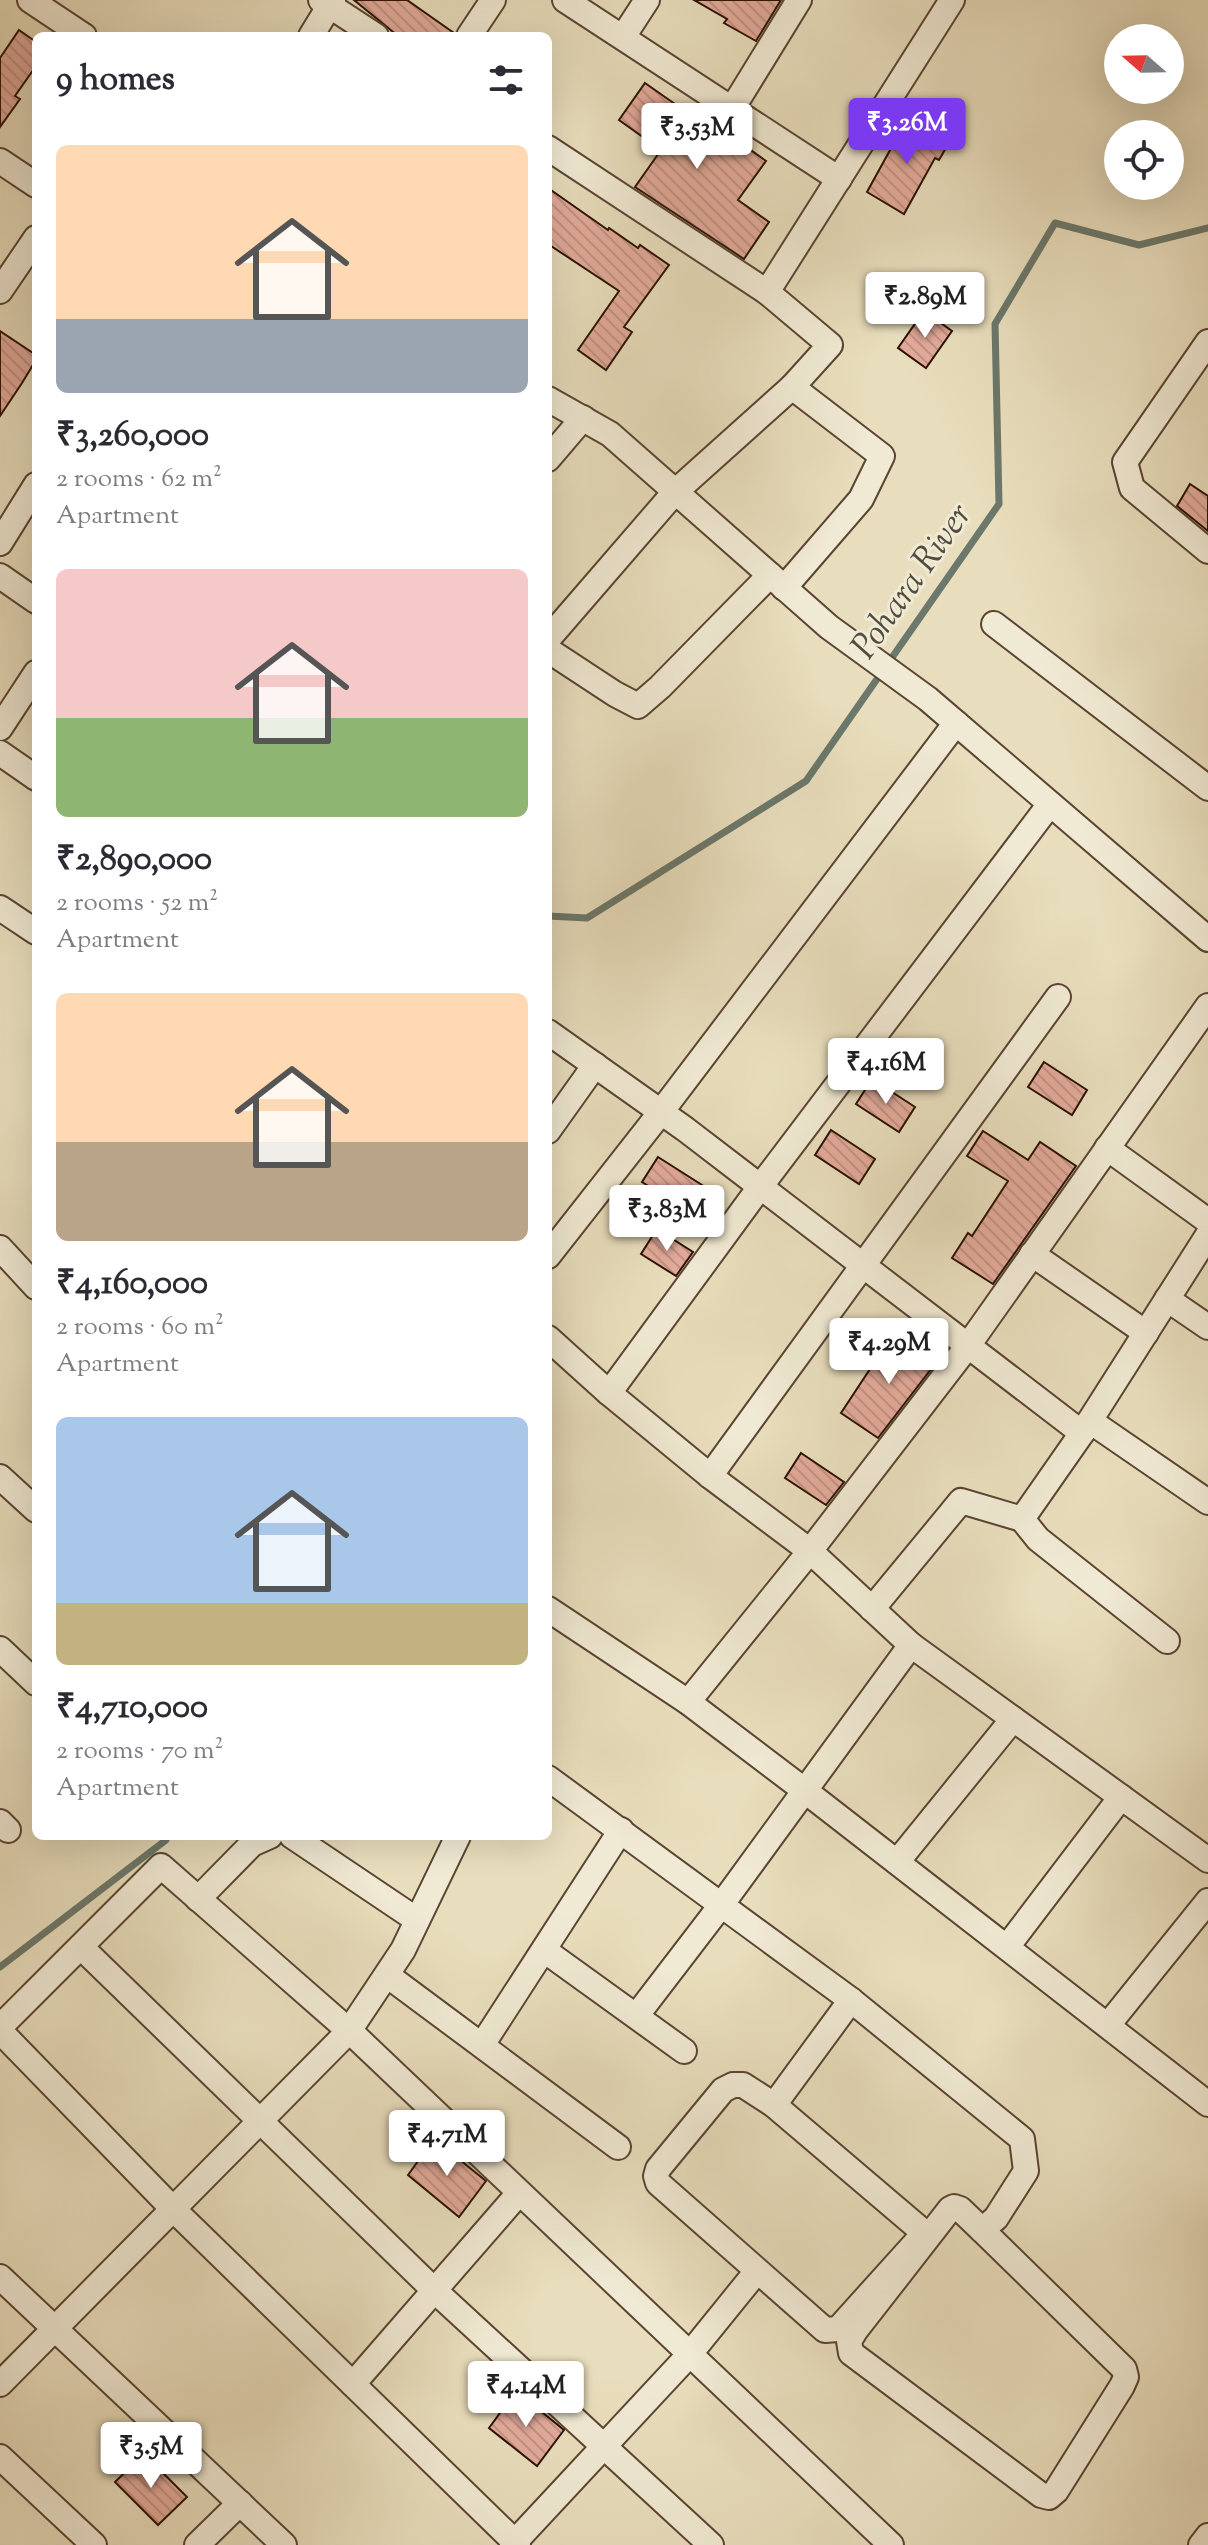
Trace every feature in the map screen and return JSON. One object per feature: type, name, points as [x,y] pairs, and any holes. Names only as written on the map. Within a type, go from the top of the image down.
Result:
[{"type":"street","points":[[30,0],[78,32]]},
{"type":"street","points":[[472,32],[493,0]]},
{"type":"street","points":[[565,0],[839,179]]},
{"type":"street","points":[[623,37],[647,0]]},
{"type":"street","points":[[732,109],[799,0]]},
{"type":"street","points":[[767,292],[952,0]]},
{"type":"street","points":[[313,32],[328,2],[370,32]]},
{"type":"street","points":[[552,151],[767,292],[830,345],[792,387],[675,492],[552,634]]},
{"type":"street","points":[[0,161],[32,182]]},
{"type":"street","points":[[0,291],[32,244]]},
{"type":"street","points":[[1208,342],[1125,462],[1132,488],[1208,551]]},
{"type":"street","points":[[552,653],[638,706],[777,581],[861,499],[882,456],[792,387]]},
{"type":"street","points":[[552,401],[610,434],[829,627],[928,699],[1208,939]]},
{"type":"street","points":[[552,454],[583,418]]},
{"type":"street","points":[[0,543],[7,516],[32,489]]},
{"type":"street","points":[[0,576],[32,598]]},
{"type":"street","points":[[994,624],[1208,788]]},
{"type":"street","points":[[0,728],[32,679]]},
{"type":"street","points":[[552,1251],[956,723]]},
{"type":"street","points":[[0,753],[32,775]]},
{"type":"street","points":[[609,1393],[760,1187],[1050,804]]},
{"type":"street","points":[[0,908],[32,929]]},
{"type":"street","points":[[710,1476],[1058,997]]},
{"type":"street","points":[[688,1702],[810,1551],[967,1347],[1208,1006]]},
{"type":"street","points":[[552,1035],[661,1112],[967,1347],[1086,1427],[1208,1502]]},
{"type":"street","points":[[552,1125],[595,1065]]},
{"type":"street","points":[[1107,1148],[1208,1221]]},
{"type":"street","points":[[1022,1519],[1086,1427],[1208,1235]]},
{"type":"street","points":[[0,1248],[32,1283]]},
{"type":"street","points":[[1032,1254],[1146,1333]]},
{"type":"street","points":[[1167,1299],[1208,1327]]},
{"type":"street","points":[[552,1342],[710,1476],[810,1551],[911,1645],[1208,1860]]},
{"type":"street","points":[[0,1477],[32,1506]]},
{"type":"street","points":[[872,1609],[961,1501],[1022,1519],[1038,1539],[1167,1641]]},
{"type":"street","points":[[552,1612],[688,1702],[1208,2104]]},
{"type":"street","points":[[637,2015],[911,1645]]},
{"type":"street","points":[[0,1649],[32,1679]]},
{"type":"street","points":[[897,1862],[1013,1719]]},
{"type":"street","points":[[552,1781],[851,2000],[1022,2139],[1026,2171],[996,2218],[982,2230]]},
{"type":"street","points":[[1007,1947],[1121,1797]]},
{"type":"street","points":[[482,2045],[621,1830]]},
{"type":"street","points":[[198,1899],[252,1844],[261,1840]]},
{"type":"street","points":[[306,1840],[417,1920]]},
{"type":"street","points":[[0,2384],[349,2031],[387,1975],[456,1840]]},
{"type":"street","points":[[757,2271],[689,2355],[515,2544],[174,2210],[0,2029],[161,1866],[349,2031],[689,2355],[881,2542]]},
{"type":"street","points":[[1108,2025],[1208,1901]]},
{"type":"street","points":[[81,1947],[434,2290],[711,2545]]},
{"type":"street","points":[[544,1950],[684,2051]]},
{"type":"street","points":[[387,1975],[618,2147]]},
{"type":"street","points":[[774,2105],[851,2000]]},
{"type":"street","points":[[733,2085],[743,2085],[774,2105],[918,2225],[920,2238],[833,2332],[825,2330],[757,2271],[658,2183],[656,2176],[658,2169],[723,2090],[733,2085]]},
{"type":"street","points":[[353,2384],[519,2193]]},
{"type":"street","points":[[950,2209],[960,2209],[982,2230],[1124,2369],[1126,2377],[1056,2491],[1049,2497],[1041,2495],[851,2353],[849,2341],[855,2331],[950,2209]]},
{"type":"street","points":[[0,2277],[284,2545]]},
{"type":"street","points":[[0,2457],[94,2545]]},
{"type":"street","points":[[197,2545],[240,2503]]},
{"type":"street","points":[[1201,2545],[1208,2536]]},
{"type":"building","points":[[354,0],[407,0],[453,32],[393,32]]},
{"type":"building","points":[[694,0],[781,0],[756,41],[724,23],[727,19]]},
{"type":"building","points":[[19,30],[32,39],[32,72],[15,96],[20,99],[0,127],[0,58]]},
{"type":"building","points":[[645,83],[692,116],[696,111],[766,161],[738,200],[769,222],[744,259],[635,187],[661,150],[619,120]]},
{"type":"building","points":[[913,120],[950,141],[939,160],[935,158],[904,214],[867,192],[895,141],[899,144]]},
{"type":"building","points":[[552,191],[608,230],[638,248],[640,245],[669,265],[624,327],[632,332],[606,370],[578,350],[619,291],[552,247]]},
{"type":"building","points":[[924,311],[952,331],[926,368],[898,348]]},
{"type":"building","points":[[0,331],[32,352],[32,367],[0,416]]},
{"type":"building","points":[[1190,484],[1208,496],[1208,531],[1177,506]]},
{"type":"building","points":[[1044,1062],[1087,1090],[1072,1115],[1028,1087]]},
{"type":"building","points":[[872,1079],[915,1107],[899,1132],[856,1104]]},
{"type":"building","points":[[831,1130],[875,1159],[859,1184],[815,1155]]},
{"type":"building","points":[[983,1131],[1028,1160],[1040,1142],[1076,1166],[993,1284],[952,1258],[968,1233],[972,1236],[1008,1181],[967,1156]]},
{"type":"building","points":[[658,1157],[702,1185],[686,1210],[642,1182]]},
{"type":"building","points":[[657,1229],[693,1252],[676,1276],[641,1254]]},
{"type":"building","points":[[898,1334],[938,1360],[878,1438],[841,1413],[876,1360],[880,1363]]},
{"type":"building","points":[[801,1453],[844,1482],[826,1505],[785,1478]]},
{"type":"building","points":[[434,2139],[486,2181],[459,2217],[408,2175]]},
{"type":"building","points":[[516,2391],[564,2430],[537,2466],[489,2428]]},
{"type":"building","points":[[144,2454],[187,2497],[158,2525],[115,2482]]},
{"type":"waterway","name":"Pohara River","points":[[552,916],[587,918],[806,781],[999,504],[995,324],[1055,223],[1139,245],[1208,228]]},
{"type":"waterway","name":"Pohara River","points":[[0,1967],[166,1840]]}]
